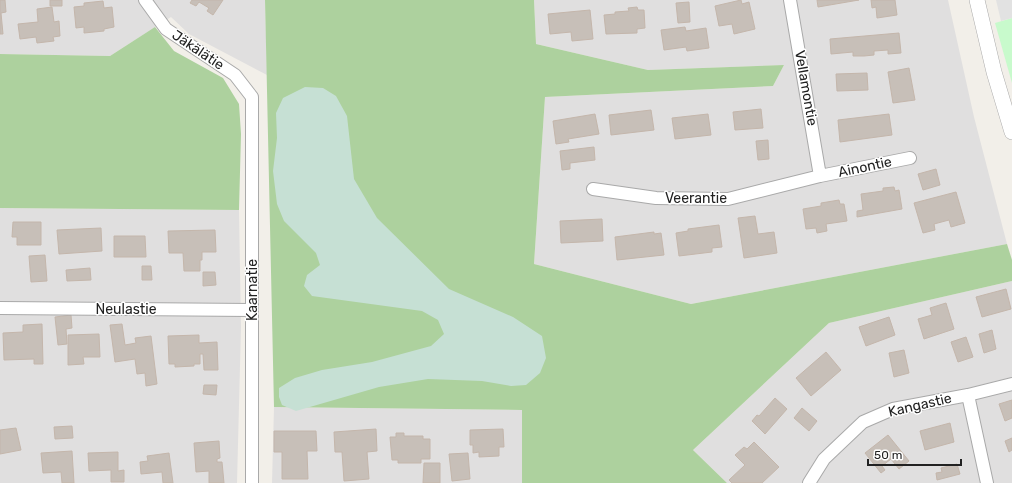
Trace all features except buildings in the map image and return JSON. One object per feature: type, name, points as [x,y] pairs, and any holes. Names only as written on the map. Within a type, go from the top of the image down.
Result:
[{"type":"street","name":"Jäkälätie","points":[[145,0],[166,29],[235,75],[252,97]]},
{"type":"street","name":"Vellamontie","points":[[790,0],[820,176]]},
{"type":"street","points":[[976,0],[994,72],[1012,132]]},
{"type":"street","name":"Kaarnatie","points":[[252,97],[252,483]]},
{"type":"street","name":"Ainontie","points":[[820,176],[910,158]]},
{"type":"street","name":"Veerantie","points":[[593,189],[656,198],[728,199],[820,176]]},
{"type":"street","name":"Neulastie","points":[[0,308],[252,310]]},
{"type":"street","name":"Kangastie","points":[[809,483],[824,459],[863,422],[893,409],[968,395],[1012,384]]},
{"type":"street","points":[[968,395],[987,483]]},
{"type":"shaded area","points":[[0,0],[265,0],[267,75],[189,34],[171,17],[110,56],[0,54]]},
{"type":"shaded area","points":[[534,0],[948,0],[974,117],[1007,244],[691,304],[534,264],[545,97],[773,86],[784,65],[648,70],[536,44]]},
{"type":"shaded area","points":[[996,0],[1012,0],[1012,18],[1001,21]]},
{"type":"shaded area","points":[[0,208],[239,210],[241,327],[237,483],[0,483]]},
{"type":"shaded area","points":[[1012,281],[1012,483],[727,483],[693,450],[829,323]]},
{"type":"shaded area","points":[[274,407],[522,410],[522,483],[272,483]]},
{"type":"green space","points":[[265,0],[534,0],[536,44],[648,70],[784,65],[773,86],[545,97],[534,264],[691,304],[1007,244],[1012,260],[1012,281],[829,323],[693,450],[727,483],[522,483],[522,410],[274,407]]},
{"type":"green space","points":[[1012,18],[1012,83],[995,23]]},
{"type":"green space","points":[[155,27],[174,51],[223,78],[239,104],[241,134],[239,210],[0,208],[0,54],[110,56]]},
{"type":"green space","points":[[305,87],[323,88],[336,96],[347,116],[354,179],[377,218],[449,289],[513,317],[542,336],[546,358],[540,373],[526,385],[511,386],[482,381],[428,379],[379,387],[296,411],[282,405],[279,397],[279,388],[295,378],[322,370],[372,362],[431,346],[444,334],[438,320],[422,311],[312,296],[304,286],[307,275],[320,265],[316,253],[284,221],[277,204],[273,171],[277,138],[276,113],[283,98]]}]
